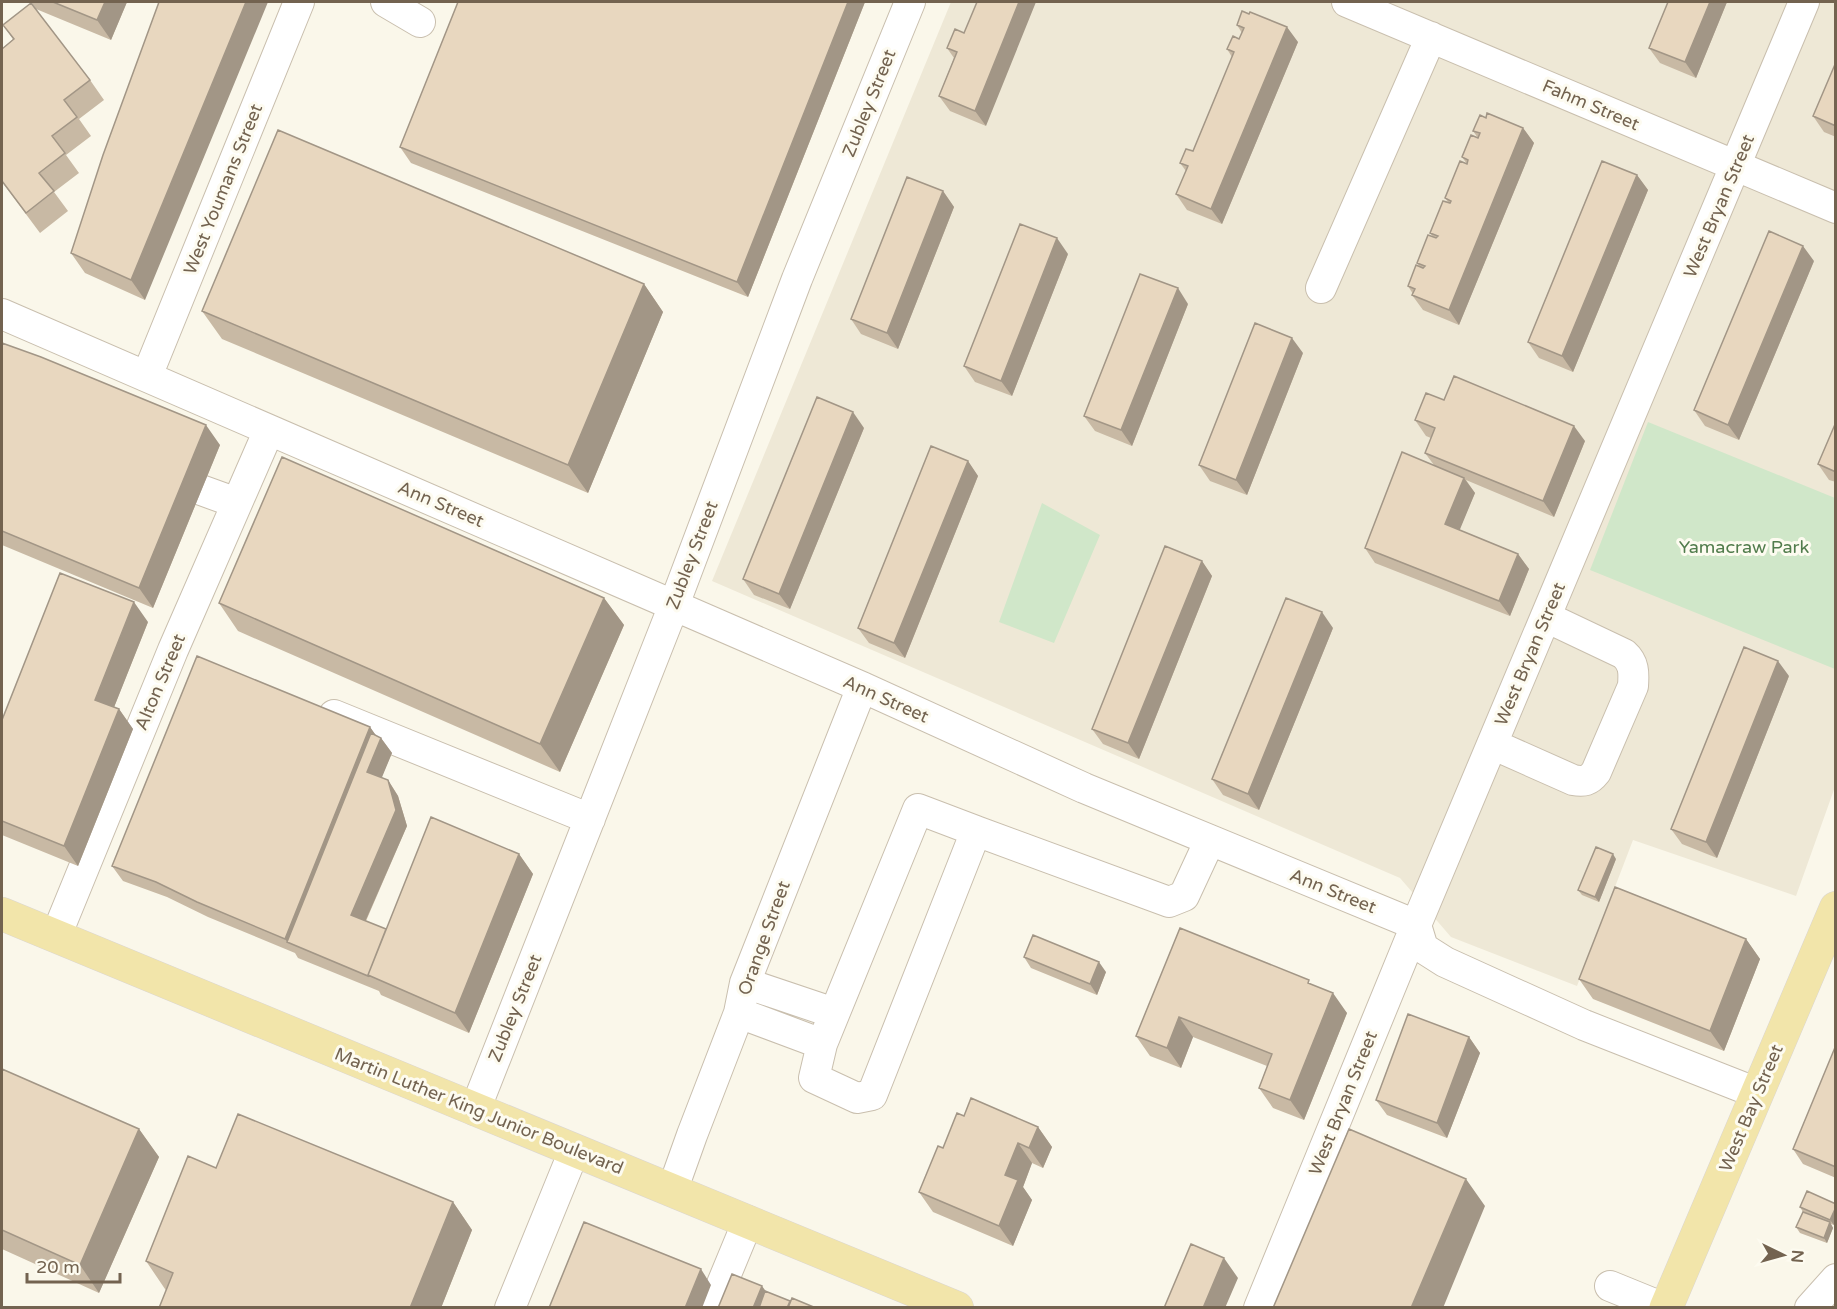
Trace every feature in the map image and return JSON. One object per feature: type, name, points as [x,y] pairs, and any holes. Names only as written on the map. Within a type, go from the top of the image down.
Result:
[{"type":"main road","name":"West Bay Street","points":[[1665,1308],[1836,908]]},
{"type":"main road","name":"Martin Luther King Junior Boulevard","points":[[2,914],[748,1221],[909,1298],[957,1308]]},
{"type":"street","name":"West Youmans Street","points":[[147,376],[299,2]]},
{"type":"street","points":[[386,2],[420,22]]},
{"type":"street","name":"Zubley Street","points":[[475,1110],[674,605],[797,279],[910,2]]},
{"type":"street","name":"Fahm Street","points":[[1347,2],[1836,208]]},
{"type":"street","name":"West Bryan Street","points":[[1258,1308],[1804,2]]},
{"type":"street","points":[[1321,288],[1431,37]]},
{"type":"street","name":"Ann Street","points":[[2,314],[862,687],[1084,788],[1416,926]]},
{"type":"street","points":[[57,370],[70,343]]},
{"type":"street","name":"Alton Street","points":[[56,936],[184,654],[237,503],[269,430]]},
{"type":"street","points":[[201,490],[237,503]]},
{"type":"street","points":[[1492,744],[1573,780],[1582,782],[1590,779],[1596,772],[1633,686],[1633,666],[1631,660],[1624,654],[1546,617]]},
{"type":"street","name":"Orange Street","points":[[672,1191],[739,1013],[745,983],[862,687]]},
{"type":"street","points":[[304,703],[590,819]]},
{"type":"street","points":[[976,831],[872,1095],[857,1098],[814,1078],[814,1068],[822,1044],[918,809],[1169,902],[1184,896],[1210,840]]},
{"type":"street","points":[[1416,926],[1423,948],[1445,962],[1584,1025],[1757,1093]]},
{"type":"street","points":[[745,983],[834,1013]]},
{"type":"street","points":[[739,1013],[822,1044]]},
{"type":"street","points":[[510,1308],[574,1151]]},
{"type":"street","points":[[712,1308],[748,1221]]},
{"type":"street","points":[[1810,1308],[1836,1279]]},
{"type":"street","points":[[1610,1286],[1665,1308]]},
{"type":"shaded area","points":[[951,2],[1835,2],[1836,784],[1796,896],[1633,840],[1577,986],[1451,937],[1400,878],[712,581]]},
{"type":"green space","name":"Yamacraw Park","points":[[1648,422],[1835,498],[1835,669],[1590,570]]},
{"type":"green space","points":[[1042,503],[1100,535],[1054,643],[999,622]]},
{"type":"building","points":[[53,2],[105,2],[97,20]]},
{"type":"building","points":[[159,2],[246,2],[131,280],[71,253],[103,155]]},
{"type":"building","points":[[458,2],[848,2],[737,282],[400,147]]},
{"type":"building","points":[[977,2],[1019,2],[975,111],[939,96],[957,52],[947,48],[955,29],[964,33]]},
{"type":"building","points":[[1668,2],[1710,2],[1685,62],[1649,48]]},
{"type":"building","points":[[31,3],[90,80],[64,100],[77,117],[52,136],[65,153],[39,173],[54,191],[26,213],[2,181],[2,49],[14,39],[3,25]]},
{"type":"building","points":[[1242,11],[1287,27],[1211,209],[1176,194],[1188,166],[1180,163],[1186,149],[1193,151],[1234,52],[1227,49],[1233,36],[1239,39],[1244,28],[1237,25]]},
{"type":"building","points":[[1836,62],[1836,126],[1813,116]]},
{"type":"building","points":[[1487,113],[1523,128],[1449,310],[1412,295],[1415,289],[1408,286],[1416,265],[1423,268],[1425,266],[1417,263],[1428,235],[1436,238],[1438,236],[1430,233],[1443,201],[1450,203],[1451,201],[1445,198],[1460,161],[1467,164],[1468,160],[1462,157],[1471,135],[1478,138],[1480,133],[1473,131],[1480,115],[1486,118]]},
{"type":"building","points":[[278,130],[644,284],[568,465],[202,311]]},
{"type":"building","points":[[1602,161],[1637,175],[1562,356],[1528,342]]},
{"type":"building","points":[[907,177],[943,191],[887,333],[851,319]]},
{"type":"building","points":[[1020,224],[1057,238],[1001,381],[964,366]]},
{"type":"building","points":[[1769,231],[1803,246],[1728,425],[1694,410]]},
{"type":"building","points":[[1140,274],[1178,288],[1121,430],[1084,416]]},
{"type":"building","points":[[1255,323],[1292,338],[1236,480],[1199,465]]},
{"type":"building","points":[[2,343],[206,425],[139,588],[2,531]]},
{"type":"building","points":[[1454,376],[1574,426],[1543,501],[1425,453],[1435,428],[1415,420],[1426,393],[1444,400]]},
{"type":"building","points":[[817,397],[853,412],[779,594],[743,579]]},
{"type":"building","points":[[1836,422],[1836,472],[1818,464]]},
{"type":"building","points":[[931,446],[968,461],[894,643],[858,628]]},
{"type":"building","points":[[1402,452],[1464,478],[1445,524],[1518,554],[1499,601],[1365,548]]},
{"type":"building","points":[[282,457],[604,598],[540,744],[219,603]]},
{"type":"building","points":[[1165,546],[1202,561],[1128,743],[1092,729]]},
{"type":"building","points":[[60,573],[134,602],[95,700],[119,709],[64,846],[2,821],[2,720]]},
{"type":"building","points":[[1286,598],[1322,612],[1248,794],[1212,779]]},
{"type":"building","points":[[1744,647],[1778,661],[1706,842],[1671,829]]},
{"type":"building","points":[[197,656],[370,727],[285,939],[156,882],[112,866]]},
{"type":"building","points":[[371,733],[381,738],[367,772],[388,780],[396,810],[351,915],[386,929],[368,976],[287,942]]},
{"type":"building","points":[[431,817],[519,854],[455,1013],[368,975]]},
{"type":"building","points":[[1596,847],[1613,854],[1595,897],[1578,890]]},
{"type":"building","points":[[1615,887],[1746,939],[1710,1031],[1579,979]]},
{"type":"building","points":[[1180,928],[1309,980],[1308,983],[1333,993],[1290,1100],[1259,1088],[1272,1054],[1179,1017],[1167,1048],[1136,1036]]},
{"type":"building","points":[[1033,935],[1099,962],[1090,984],[1024,957]]},
{"type":"building","points":[[1408,1014],[1469,1037],[1437,1123],[1376,1100]]},
{"type":"building","points":[[1836,1045],[1836,1167],[1793,1149]]},
{"type":"building","points":[[2,1069],[139,1129],[80,1265],[2,1230]]},
{"type":"building","points":[[971,1098],[1038,1127],[1029,1148],[1018,1143],[1005,1175],[1018,1180],[999,1226],[919,1192],[938,1146],[943,1148],[957,1113],[964,1116]]},
{"type":"building","points":[[238,1114],[453,1202],[410,1308],[159,1308],[173,1273],[146,1261],[188,1156],[216,1168]]},
{"type":"building","points":[[1349,1129],[1466,1179],[1411,1308],[1273,1308]]},
{"type":"building","points":[[1807,1191],[1836,1204],[1830,1220],[1800,1207]]},
{"type":"building","points":[[1803,1212],[1830,1222],[1824,1238],[1796,1227]]},
{"type":"building","points":[[584,1222],[701,1269],[685,1308],[549,1308]]},
{"type":"building","points":[[1191,1244],[1224,1258],[1203,1308],[1164,1308]]},
{"type":"building","points":[[732,1274],[762,1286],[753,1308],[718,1308]]},
{"type":"building","points":[[765,1291],[790,1301],[787,1308],[759,1308]]},
{"type":"building","points":[[792,1298],[816,1308],[788,1308]]}]
